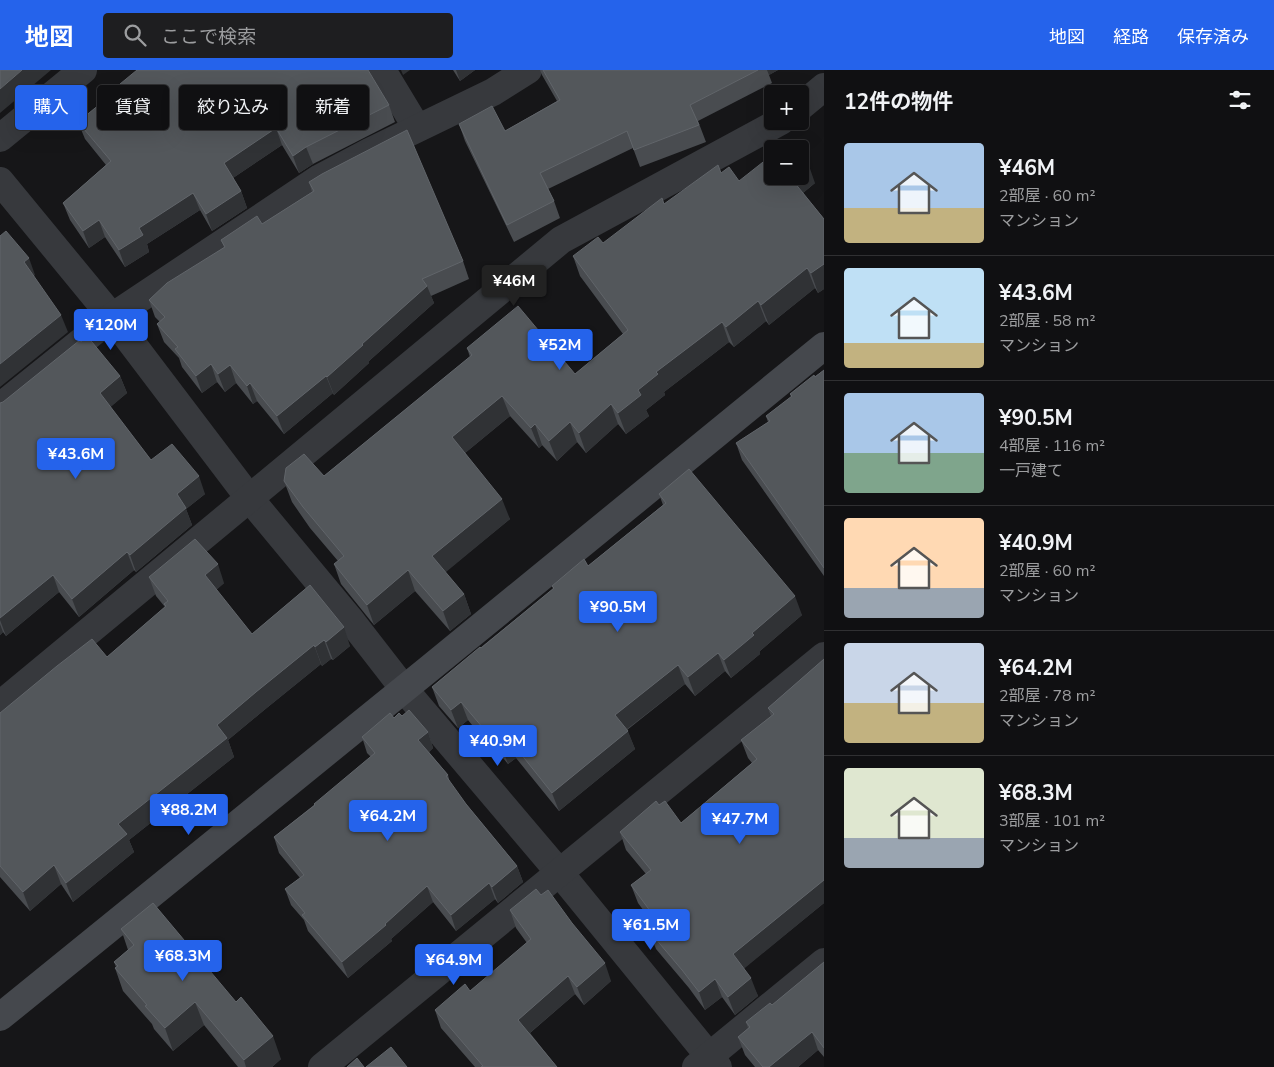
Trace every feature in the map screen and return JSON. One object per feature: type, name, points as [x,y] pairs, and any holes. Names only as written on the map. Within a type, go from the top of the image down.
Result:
[{"type":"street","points":[[0,138],[83,70]]},
{"type":"street","points":[[382,70],[417,128]]},
{"type":"street","points":[[0,407],[112,317],[320,178],[417,128],[493,92],[528,70]]},
{"type":"street","points":[[809,100],[824,87]]},
{"type":"street","points":[[0,705],[561,240],[764,130]]},
{"type":"street","points":[[0,181],[112,317],[250,498],[352,622],[404,689],[559,872],[708,1063],[824,962]]},
{"type":"street","points":[[0,1017],[824,346]]},
{"type":"street","points":[[322,1067],[824,656]]},
{"type":"building","points":[[0,70],[22,70],[0,89]]},
{"type":"building","points":[[137,70],[368,70],[389,105],[369,115],[369,85],[297,85],[297,130],[340,130],[306,147],[293,156],[277,130],[287,130],[287,85],[179,85],[179,130],[273,130],[224,163],[241,191],[206,214],[193,193],[139,228],[143,235],[119,250],[99,220],[83,231],[63,203],[111,161],[85,130],[87,130],[87,115],[97,106],[97,130],[169,130],[169,85],[120,84]]},
{"type":"building","points":[[543,70],[758,70],[690,105],[699,125],[634,150],[627,131],[540,173],[554,201],[507,225],[459,124],[492,106],[505,131],[560,100]]},
{"type":"building","points":[[407,130],[463,261],[422,279],[427,286],[327,377],[277,416],[250,383],[247,386],[230,365],[218,374],[211,364],[196,376],[175,349],[178,347],[157,324],[165,317],[149,300],[167,283],[225,247],[221,240],[257,216],[262,224],[314,191],[309,182]]},
{"type":"building","points":[[764,161],[764,185],[796,185],[824,219],[824,264],[811,273],[807,268],[761,305],[758,301],[726,327],[722,322],[656,372],[658,374],[638,390],[641,395],[618,413],[611,404],[579,433],[570,422],[549,441],[535,424],[531,428],[502,396],[452,437],[502,499],[432,556],[464,594],[443,611],[408,570],[367,605],[334,564],[344,556],[284,481],[286,468],[304,454],[324,476],[472,355],[467,348],[518,306],[575,374],[628,330],[573,256],[598,237],[603,243],[662,198],[664,204],[718,165],[721,173],[729,167],[739,181]]},
{"type":"building","points":[[6,231],[29,258],[24,262],[61,315],[0,364],[0,236]]},
{"type":"building","points":[[87,336],[120,376],[100,393],[151,460],[172,444],[199,476],[177,494],[186,508],[130,555],[127,552],[72,599],[53,575],[0,618],[0,403]]},
{"type":"building","points":[[824,370],[824,568],[736,443],[770,421],[766,416],[792,396],[790,394],[814,375],[815,377]]},
{"type":"building","points":[[689,469],[795,596],[752,633],[754,635],[724,660],[718,653],[688,677],[678,665],[615,715],[628,731],[552,793],[509,739],[501,745],[485,727],[483,728],[461,702],[451,710],[432,687],[554,588],[552,586],[584,559],[588,566],[666,503],[659,494]]},
{"type":"building","points":[[195,539],[218,564],[205,575],[252,634],[310,585],[344,627],[326,642],[324,640],[315,647],[314,645],[217,725],[227,738],[118,824],[127,834],[66,883],[54,865],[23,892],[0,866],[0,713],[92,639],[107,657],[166,606],[164,604],[168,601],[149,577]]},
{"type":"building","points":[[824,659],[824,880],[733,954],[751,978],[728,997],[715,979],[699,992],[649,931],[659,923],[631,885],[651,870],[620,832],[656,801],[659,805],[665,801],[681,823],[757,759],[741,740],[774,714],[768,708]]},
{"type":"building","points":[[409,710],[428,732],[418,740],[448,775],[446,776],[466,804],[517,866],[492,887],[489,883],[451,915],[427,886],[386,925],[342,962],[302,915],[305,913],[285,889],[304,875],[274,837],[315,805],[375,753],[362,737],[390,713],[394,718],[399,713],[402,716]]},
{"type":"building","points":[[536,889],[541,895],[548,890],[605,963],[577,987],[568,976],[518,1020],[557,1067],[481,1067],[483,1066],[435,1010],[465,984],[470,991],[531,939],[510,910]]},
{"type":"building","points":[[153,903],[236,1002],[241,997],[273,1036],[244,1060],[195,1002],[165,1028],[115,968],[118,966],[114,962],[134,945],[121,929]]},
{"type":"building","points":[[824,962],[824,1048],[812,1032],[769,1067],[763,1067],[738,1037],[750,1027],[746,1022],[770,1003],[772,1005]]},
{"type":"building","points":[[391,1047],[407,1067],[366,1067]]},
{"type":"building","points":[[357,1058],[364,1067],[347,1067]]}]
